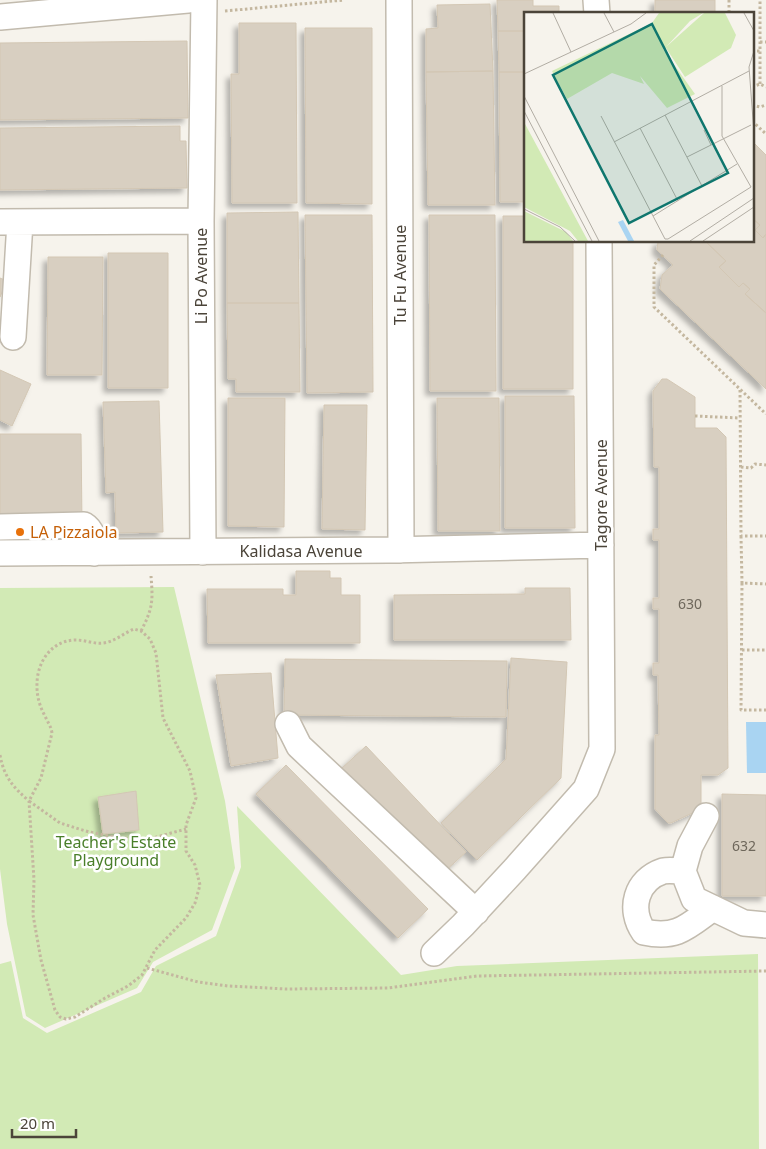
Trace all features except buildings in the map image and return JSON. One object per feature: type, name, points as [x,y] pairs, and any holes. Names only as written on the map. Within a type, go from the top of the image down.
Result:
[{"type":"street","points":[[0,17],[188,0]]},
{"type":"street","name":"Li Po Avenue","points":[[203,552],[201,221],[204,0]]},
{"type":"street","name":"Tu Fu Avenue","points":[[399,0],[401,550]]},
{"type":"street","points":[[13,338],[10,222],[201,221]]},
{"type":"street","name":"Tagore Avenue","points":[[476,912],[586,789],[602,749],[599,242]]},
{"type":"street","points":[[0,526],[84,525],[89,528],[92,534],[94,552]]},
{"type":"street","name":"Kalidasa Avenue","points":[[0,553],[401,550],[601,545]]},
{"type":"street","points":[[288,724],[299,746],[476,912],[434,953]]},
{"type":"street","points":[[706,816],[690,846],[683,871],[694,899],[744,923],[766,924]]},
{"type":"street","points":[[683,871],[666,871],[652,876],[643,884],[637,894],[635,909],[638,923],[644,932],[670,934],[686,928],[713,908]]},
{"type":"path","points":[[760,0],[760,84]]},
{"type":"path","points":[[760,42],[766,42]]},
{"type":"path","points":[[754,51],[760,51]]},
{"type":"path","points":[[754,86],[760,84],[766,87]]},
{"type":"path","points":[[754,106],[760,107],[766,105]]},
{"type":"path","points":[[754,123],[766,134]]},
{"type":"path","points":[[663,256],[654,265],[654,307],[766,414]]},
{"type":"path","points":[[740,389],[741,710],[766,710]]},
{"type":"path","points":[[695,416],[740,418]]},
{"type":"path","points":[[741,467],[751,468],[756,464],[766,465]]},
{"type":"path","points":[[741,536],[766,536]]},
{"type":"path","points":[[141,631],[150,614],[152,604],[150,576]]},
{"type":"path","points":[[742,584],[766,584]]},
{"type":"path","points":[[134,628],[141,631],[150,639],[156,653],[163,718],[190,771],[196,798],[186,825],[186,850],[195,865],[200,885],[195,903],[186,918],[155,950],[142,975],[128,986],[105,998],[75,1018],[66,1019],[60,1017],[55,1010],[41,960],[33,915],[34,880],[29,801],[41,778],[52,733],[52,726],[46,719],[40,705],[37,686],[43,660],[52,647],[76,640],[103,643],[134,628]]},
{"type":"path","points":[[742,650],[766,650]]},
{"type":"path","points":[[0,756],[2,768],[13,786],[29,801],[60,823],[89,832],[120,838],[149,838],[186,829]]},
{"type":"path","points":[[147,968],[198,982],[228,986],[296,989],[388,988],[477,976],[766,971]]},
{"type":"green space","name":"Teacher's Estate Playground","points":[[174,587],[225,801],[235,868],[212,930],[153,962],[137,988],[45,1028],[26,1016],[7,924],[0,869],[0,588]]},
{"type":"green space","points":[[237,806],[401,975],[457,966],[758,954],[759,1149],[0,1149],[0,964],[11,961],[23,1018],[47,1033],[141,992],[156,966],[216,936],[241,867]]},
{"type":"water","points":[[746,722],[766,722],[766,773],[747,773]]},
{"type":"place","name":"LA Pizzaiola","points":[[20,532]]}]
